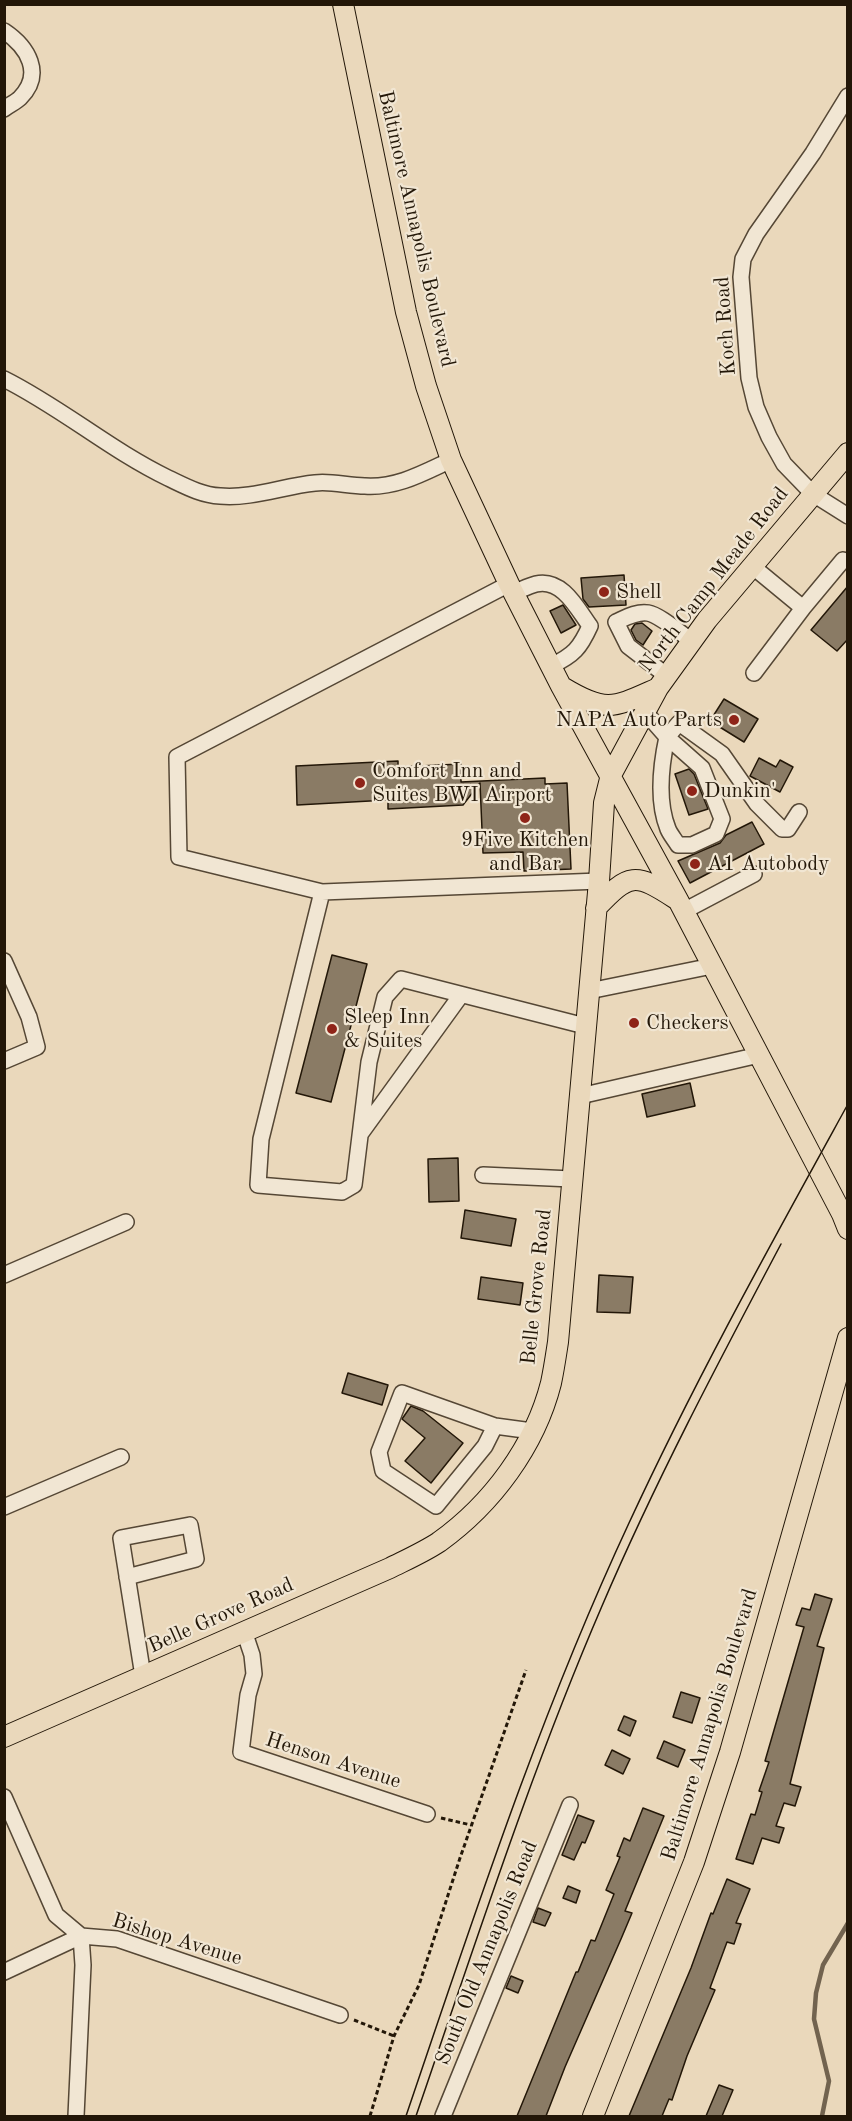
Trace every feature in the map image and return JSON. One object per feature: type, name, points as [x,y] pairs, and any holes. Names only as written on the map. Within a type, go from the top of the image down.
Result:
[{"type":"main road","name":"Baltimore Annapolis Boulevard","points":[[343,4],[406,312],[426,386],[451,460],[511,588],[561,686],[656,858],[846,1216]]},
{"type":"main road","name":"North Camp Meade Road","points":[[611,775],[663,682],[692,641],[848,453]]},
{"type":"main road","points":[[561,686],[586,701],[601,706],[617,706],[663,682]]},
{"type":"main road","name":"Belle Grove Road","points":[[4,1737],[390,1568],[438,1543],[471,1516],[501,1483],[519,1456],[532,1431],[550,1384],[558,1342],[604,803],[611,775]]},
{"type":"main road","points":[[596,908],[616,886],[628,880],[640,879],[652,884],[681,906]]},
{"type":"main road","name":"Baltimore Annapolis Boulevard","points":[[593,2116],[694,1862],[730,1752],[848,1338]]},
{"type":"street","points":[[4,31],[14,37],[26,51],[32,65],[31,78],[21,97],[4,109]]},
{"type":"street","name":"Koch Road","points":[[848,96],[813,153],[756,234],[743,259],[741,277],[749,378],[756,407],[769,437],[784,464],[813,494],[848,516]]},
{"type":"street","points":[[4,379],[46,402],[140,465],[206,494],[222,497],[316,483],[337,482],[384,486],[405,482],[451,460]]},
{"type":"street","points":[[754,673],[843,560]]},
{"type":"street","points":[[752,567],[804,608]]},
{"type":"street","points":[[590,626],[570,598],[559,588],[548,584],[511,588],[177,757],[178,857],[322,892],[599,881]]},
{"type":"street","points":[[590,626],[616,622],[635,614],[647,613],[654,615],[692,641]]},
{"type":"street","points":[[616,622],[628,646],[663,682]]},
{"type":"street","points":[[551,666],[573,654],[582,644],[590,626]]},
{"type":"street","points":[[645,712],[702,768],[722,819],[716,834],[692,845],[678,845],[656,858]]},
{"type":"street","points":[[678,845],[668,828],[661,790],[663,759],[668,737],[679,723],[722,754],[757,804],[782,829],[788,829],[800,812]]},
{"type":"street","points":[[681,906],[754,874]]},
{"type":"street","points":[[322,892],[261,1139],[258,1185],[342,1192],[354,1185],[369,1062],[385,997],[401,979],[585,1026]]},
{"type":"street","points":[[4,961],[29,1017],[37,1047],[4,1061]]},
{"type":"street","points":[[589,991],[712,966]]},
{"type":"street","points":[[359,1136],[461,995]]},
{"type":"street","points":[[580,1096],[759,1055]]},
{"type":"street","points":[[483,1175],[572,1179]]},
{"type":"street","points":[[4,1275],[126,1222]]},
{"type":"street","points":[[495,1426],[485,1446],[436,1506],[383,1471],[379,1452],[402,1393],[495,1426],[532,1431]]},
{"type":"street","points":[[4,1507],[121,1457]]},
{"type":"street","points":[[127,1577],[196,1559],[190,1525],[121,1538],[127,1577],[143,1676]]},
{"type":"street","name":"Henson Avenue","points":[[244,1631],[252,1655],[254,1674],[248,1695],[241,1752],[427,1814]]},
{"type":"street","points":[[4,1797],[56,1915],[81,1936],[83,1965],[76,2116]]},
{"type":"street","name":"South Old Annapolis Road","points":[[443,2116],[570,1804]]},
{"type":"street","name":"Bishop Avenue","points":[[4,1972],[81,1936],[117,1939],[340,2015]]},
{"type":"path","points":[[370,2116],[394,2036],[419,1985],[471,1824],[526,1670]]},
{"type":"path","points":[[427,1814],[471,1824]]},
{"type":"path","points":[[340,2015],[394,2036]]},
{"type":"building","name":"Shell","points":[[624,575],[626,605],[589,607],[583,599],[581,578]]},
{"type":"building","points":[[848,586],[848,639],[837,651],[811,630]]},
{"type":"building","name":"Shell","points":[[563,605],[576,625],[561,633],[550,611]]},
{"type":"building","name":"Shell","points":[[642,623],[652,631],[643,645],[636,640],[631,630],[635,624]]},
{"type":"building","name":"NAPA Auto Parts","points":[[724,699],[758,719],[744,742],[710,721]]},
{"type":"building","points":[[759,758],[776,767],[780,760],[793,767],[780,792],[750,776]]},
{"type":"building","points":[[398,761],[398,767],[461,764],[461,782],[545,778],[545,784],[567,783],[571,869],[524,871],[523,852],[483,853],[480,783],[463,805],[388,809],[388,800],[297,805],[296,766]]},
{"type":"building","name":"Dunkin'","points":[[689,769],[694,774],[708,809],[689,815],[675,774]]},
{"type":"building","points":[[752,822],[764,844],[690,883],[678,861],[720,843],[726,835]]},
{"type":"building","name":"Sleep Inn & Suites","points":[[332,955],[367,964],[331,1102],[296,1093]]},
{"type":"building","points":[[690,1083],[695,1106],[647,1117],[642,1094]]},
{"type":"building","points":[[458,1158],[459,1201],[429,1202],[428,1159]]},
{"type":"building","points":[[465,1210],[516,1219],[511,1246],[461,1238]]},
{"type":"building","points":[[599,1275],[633,1277],[630,1313],[597,1312]]},
{"type":"building","points":[[481,1277],[523,1283],[520,1305],[478,1299]]},
{"type":"building","points":[[348,1373],[388,1385],[382,1405],[342,1393]]},
{"type":"building","points":[[411,1406],[423,1411],[463,1443],[431,1483],[405,1461],[425,1438],[402,1419]]},
{"type":"building","points":[[815,1594],[832,1599],[817,1646],[824,1648],[790,1784],[801,1787],[795,1806],[784,1803],[776,1826],[784,1828],[779,1843],[762,1838],[753,1864],[736,1859],[751,1814],[755,1815],[762,1792],[759,1791],[769,1762],[765,1761],[804,1627],[796,1625],[802,1608],[810,1610]]},
{"type":"building","points":[[681,1692],[700,1698],[692,1723],[673,1717]]},
{"type":"building","points":[[624,1716],[636,1721],[630,1736],[618,1730]]},
{"type":"building","points":[[664,1741],[685,1750],[678,1767],[657,1758]]},
{"type":"building","points":[[612,1750],[630,1759],[623,1774],[605,1765]]},
{"type":"building","points":[[643,1808],[664,1816],[625,1911],[632,1913],[546,2116],[517,2116],[576,1972],[578,1972],[591,1940],[595,1941],[614,1894],[606,1890],[620,1857],[617,1856],[624,1838],[630,1841]]},
{"type":"building","points":[[578,1815],[594,1821],[585,1843],[582,1842],[574,1860],[562,1855]]},
{"type":"building","points":[[727,1879],[750,1889],[736,1923],[741,1924],[734,1944],[727,1942],[710,1988],[715,1990],[687,2056],[672,2100],[669,2099],[662,2116],[629,2116],[691,1968],[711,1913],[713,1914]]},
{"type":"building","points":[[568,1886],[580,1891],[576,1903],[563,1898]]},
{"type":"building","points":[[538,1908],[551,1913],[545,1926],[533,1922]]},
{"type":"building","points":[[511,1976],[523,1981],[518,1993],[506,1988]]},
{"type":"building","points":[[719,2085],[733,2090],[722,2116],[706,2116]]},
{"type":"waterway","points":[[822,2116],[829,2081],[814,2019],[816,1993],[823,1965],[848,1923]]},
{"type":"tram line","points":[[406,2116],[509,1817],[596,1596],[654,1470],[707,1364],[848,1104]]},
{"type":"tram line","points":[[416,2116],[527,1796],[602,1606],[665,1468],[781,1244]]},
{"type":"place","name":"Shell","points":[[604,592]]},
{"type":"place","name":"NAPA Auto Parts","points":[[734,720]]},
{"type":"place","name":"Comfort Inn and Suites BWI Airport","points":[[360,783]]},
{"type":"place","name":"Dunkin'","points":[[692,791]]},
{"type":"place","name":"9Five Kitchen and Bar","points":[[525,818]]},
{"type":"place","name":"A1 Autobody","points":[[695,864]]},
{"type":"place","name":"Checkers","points":[[634,1023]]},
{"type":"place","name":"Sleep Inn & Suites","points":[[332,1029]]}]
